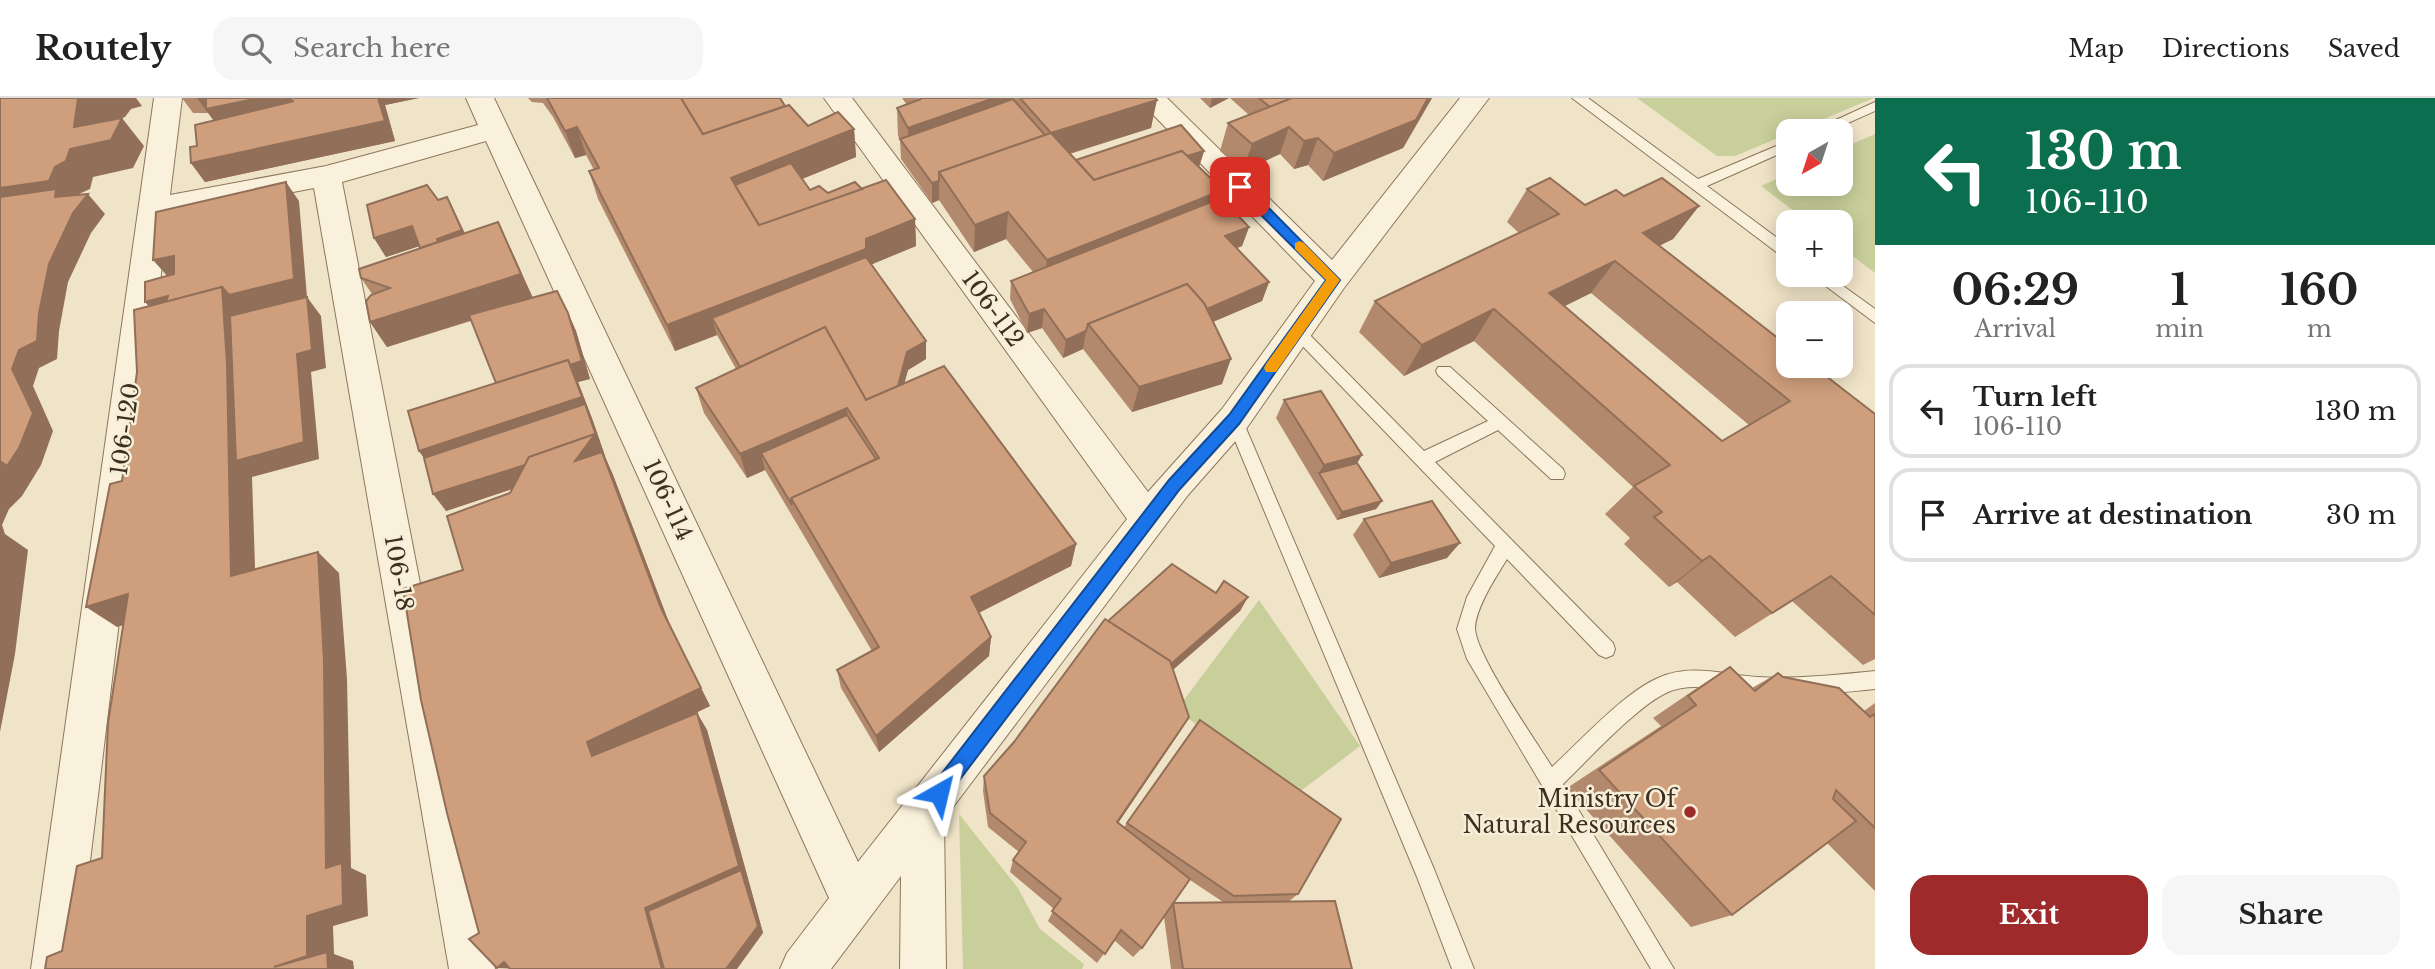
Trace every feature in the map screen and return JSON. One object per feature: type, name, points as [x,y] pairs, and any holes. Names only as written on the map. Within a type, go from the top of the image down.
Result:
[{"type":"street","name":"106-120","points":[[54,969],[168,98]]},
{"type":"street","name":"106-112","points":[[838,98],[1148,520]]},
{"type":"street","points":[[1151,98],[1334,280]]},
{"type":"street","points":[[803,969],[1175,484],[1234,419],[1334,280],[1475,98]]},
{"type":"street","points":[[154,208],[326,176],[488,114]]},
{"type":"street","name":"106-114","points":[[488,114],[854,902]]},
{"type":"street","name":"106-18","points":[[326,176],[472,969]]},
{"type":"street","points":[[923,814],[923,969]]},
{"type":"lane","points":[[1579,98],[1776,244]]},
{"type":"lane","points":[[1846,119],[1875,106]]},
{"type":"lane","points":[[1697,185],[1776,150]]},
{"type":"lane","points":[[1834,287],[1875,317]]},
{"type":"lane","points":[[1297,331],[1606,649]]},
{"type":"lane","points":[[1444,371],[1557,474]]},
{"type":"lane","points":[[1234,419],[1422,864],[1463,969]]},
{"type":"lane","points":[[1422,460],[1500,422]]},
{"type":"lane","points":[[1505,545],[1476,597],[1466,629],[1476,660],[1663,968]]},
{"type":"lane","points":[[1550,782],[1633,706],[1662,685],[1689,678],[1759,685],[1830,685],[1875,680]]},
{"type":"green space","points":[[1637,98],[1874,98],[1824,119],[1776,119],[1776,139],[1735,156],[1717,156]]},
{"type":"green space","points":[[1875,134],[1875,273],[1853,256],[1853,210],[1792,210],[1761,186],[1776,179],[1776,196],[1853,196],[1853,144]]},
{"type":"green space","points":[[1259,600],[1360,746],[1289,800],[1177,709]]},
{"type":"green space","points":[[959,814],[1018,888],[1040,929],[1084,964],[1082,969],[963,969]]},
{"type":"building","points":[[0,98],[78,98],[74,127],[122,118],[111,140],[70,149],[66,161],[55,167],[49,181],[0,188]]},
{"type":"building","points":[[206,98],[259,98],[206,109]]},
{"type":"building","points":[[291,98],[378,98],[385,121],[191,163],[190,147],[197,146],[195,125],[294,101],[291,101]]},
{"type":"building","points":[[547,98],[681,98],[703,134],[789,105],[808,126],[838,112],[854,129],[731,178],[759,225],[886,180],[915,219],[866,239],[866,249],[667,325],[589,171],[599,168],[577,127],[565,131]]},
{"type":"building","points":[[681,98],[780,98],[785,106],[703,134]]},
{"type":"building","points":[[921,98],[994,98],[908,128],[897,108]]},
{"type":"building","points":[[1020,98],[1155,98],[1157,100],[1051,133]]},
{"type":"building","points":[[1259,98],[1292,98],[1270,107]]},
{"type":"building","points":[[1292,98],[1428,98],[1416,120],[1334,153],[1318,138],[1304,141],[1289,127],[1252,144],[1228,123]]},
{"type":"building","points":[[1013,99],[1045,135],[939,172],[939,181],[932,183],[900,139]]},
{"type":"building","points":[[1181,125],[1204,151],[1187,156],[1182,151],[1094,180],[1076,160]]},
{"type":"building","points":[[1051,133],[1094,180],[1182,151],[1223,190],[1047,260],[1008,212],[975,225],[939,172]]},
{"type":"building","points":[[791,163],[810,190],[819,186],[828,193],[855,182],[862,189],[759,225],[735,185]]},
{"type":"building","points":[[1550,178],[1585,205],[1616,190],[1624,196],[1662,178],[1699,206],[1643,233],[1776,337],[1776,378],[1828,378],[1875,414],[1875,615],[1831,576],[1772,613],[1710,556],[1702,561],[1654,517],[1662,512],[1634,486],[1670,465],[1494,309],[1422,345],[1375,301],[1559,214],[1527,189]],"holes":[[[1615,261],[1790,401],[1722,441],[1549,293]]]},
{"type":"building","points":[[286,182],[294,279],[229,295],[222,287],[166,302],[168,296],[145,302],[145,282],[174,274],[174,256],[153,260],[156,212]]},
{"type":"building","points":[[427,185],[438,200],[447,197],[462,230],[420,248],[412,226],[374,238],[367,205]]},
{"type":"building","points":[[56,189],[55,197],[88,194],[73,213],[49,264],[39,313],[37,341],[19,350],[12,369],[33,413],[19,448],[7,466],[0,461],[0,197]]},
{"type":"building","points":[[1221,198],[1249,227],[1225,236],[1269,282],[1207,309],[1187,284],[1088,324],[1086,331],[1066,340],[1044,309],[1029,314],[1011,281]]},
{"type":"building","points":[[498,222],[521,274],[370,322],[366,301],[371,295],[390,288],[361,278],[359,269]]},
{"type":"building","points":[[866,257],[926,341],[907,352],[898,386],[866,400],[825,327],[740,367],[712,318]]},
{"type":"building","points":[[1187,284],[1204,303],[1231,359],[1139,387],[1088,324]]},
{"type":"building","points":[[222,287],[227,364],[231,576],[318,552],[324,661],[326,868],[342,863],[343,905],[307,916],[307,956],[274,967],[327,952],[328,969],[45,969],[47,957],[62,951],[77,866],[102,858],[108,723],[128,594],[86,607],[110,484],[122,481],[137,372],[134,310]]},
{"type":"building","points":[[557,291],[568,313],[582,361],[570,365],[568,360],[496,383],[469,315]]},
{"type":"building","points":[[307,297],[312,350],[297,354],[304,442],[236,461],[230,316]]},
{"type":"building","points":[[825,327],[866,400],[944,366],[1076,544],[971,597],[991,637],[876,736],[837,670],[879,647],[791,498],[879,458],[847,408],[740,454],[696,388]]},
{"type":"building","points":[[568,360],[582,397],[419,451],[408,411]]},
{"type":"building","points":[[1321,391],[1362,455],[1324,465],[1284,400]]},
{"type":"building","points":[[585,404],[598,441],[595,434],[529,457],[525,465],[433,494],[424,458]]},
{"type":"building","points":[[847,415],[876,459],[791,498],[792,505],[761,453]]},
{"type":"building","points":[[595,434],[575,461],[602,452],[661,608],[701,688],[587,742],[592,756],[697,713],[739,866],[645,908],[662,969],[510,969],[504,962],[497,968],[469,939],[479,933],[421,700],[403,589],[463,570],[447,516],[510,493],[529,457]]},
{"type":"building","points":[[1357,463],[1382,501],[1342,512],[1319,473]]},
{"type":"building","points":[[1432,501],[1460,543],[1391,563],[1364,519]]},
{"type":"building","points":[[1172,564],[1216,593],[1224,581],[1248,597],[1171,664],[1108,621]]},
{"type":"building","points":[[1105,619],[1170,661],[1189,717],[1117,822],[1190,879],[1142,948],[1121,930],[1105,954],[1052,911],[1061,899],[1013,860],[1026,842],[990,813],[984,776],[1014,742]]},
{"type":"building","name":"Ministry Of Natural Resources","points":[[1730,667],[1755,691],[1778,673],[1783,677],[1839,688],[1870,717],[1875,714],[1875,828],[1836,790],[1833,799],[1856,821],[1732,915],[1599,770],[1696,705],[1688,696]]},
{"type":"building","points":[[1200,720],[1341,819],[1298,894],[1234,896],[1127,823]]},
{"type":"building","points":[[741,870],[758,926],[726,969],[664,969],[648,911]]},
{"type":"building","points":[[1335,901],[1352,969],[1183,969],[1173,903]]},
{"type":"slow traffic","points":[[1271,368],[1334,280],[1300,246]]},
{"type":"place","name":"Ministry Of Natural Resources","points":[[1690,812]]},
{"type":"route","points":[[939,793],[1175,484],[1234,419],[1334,280],[1240,187]]}]
